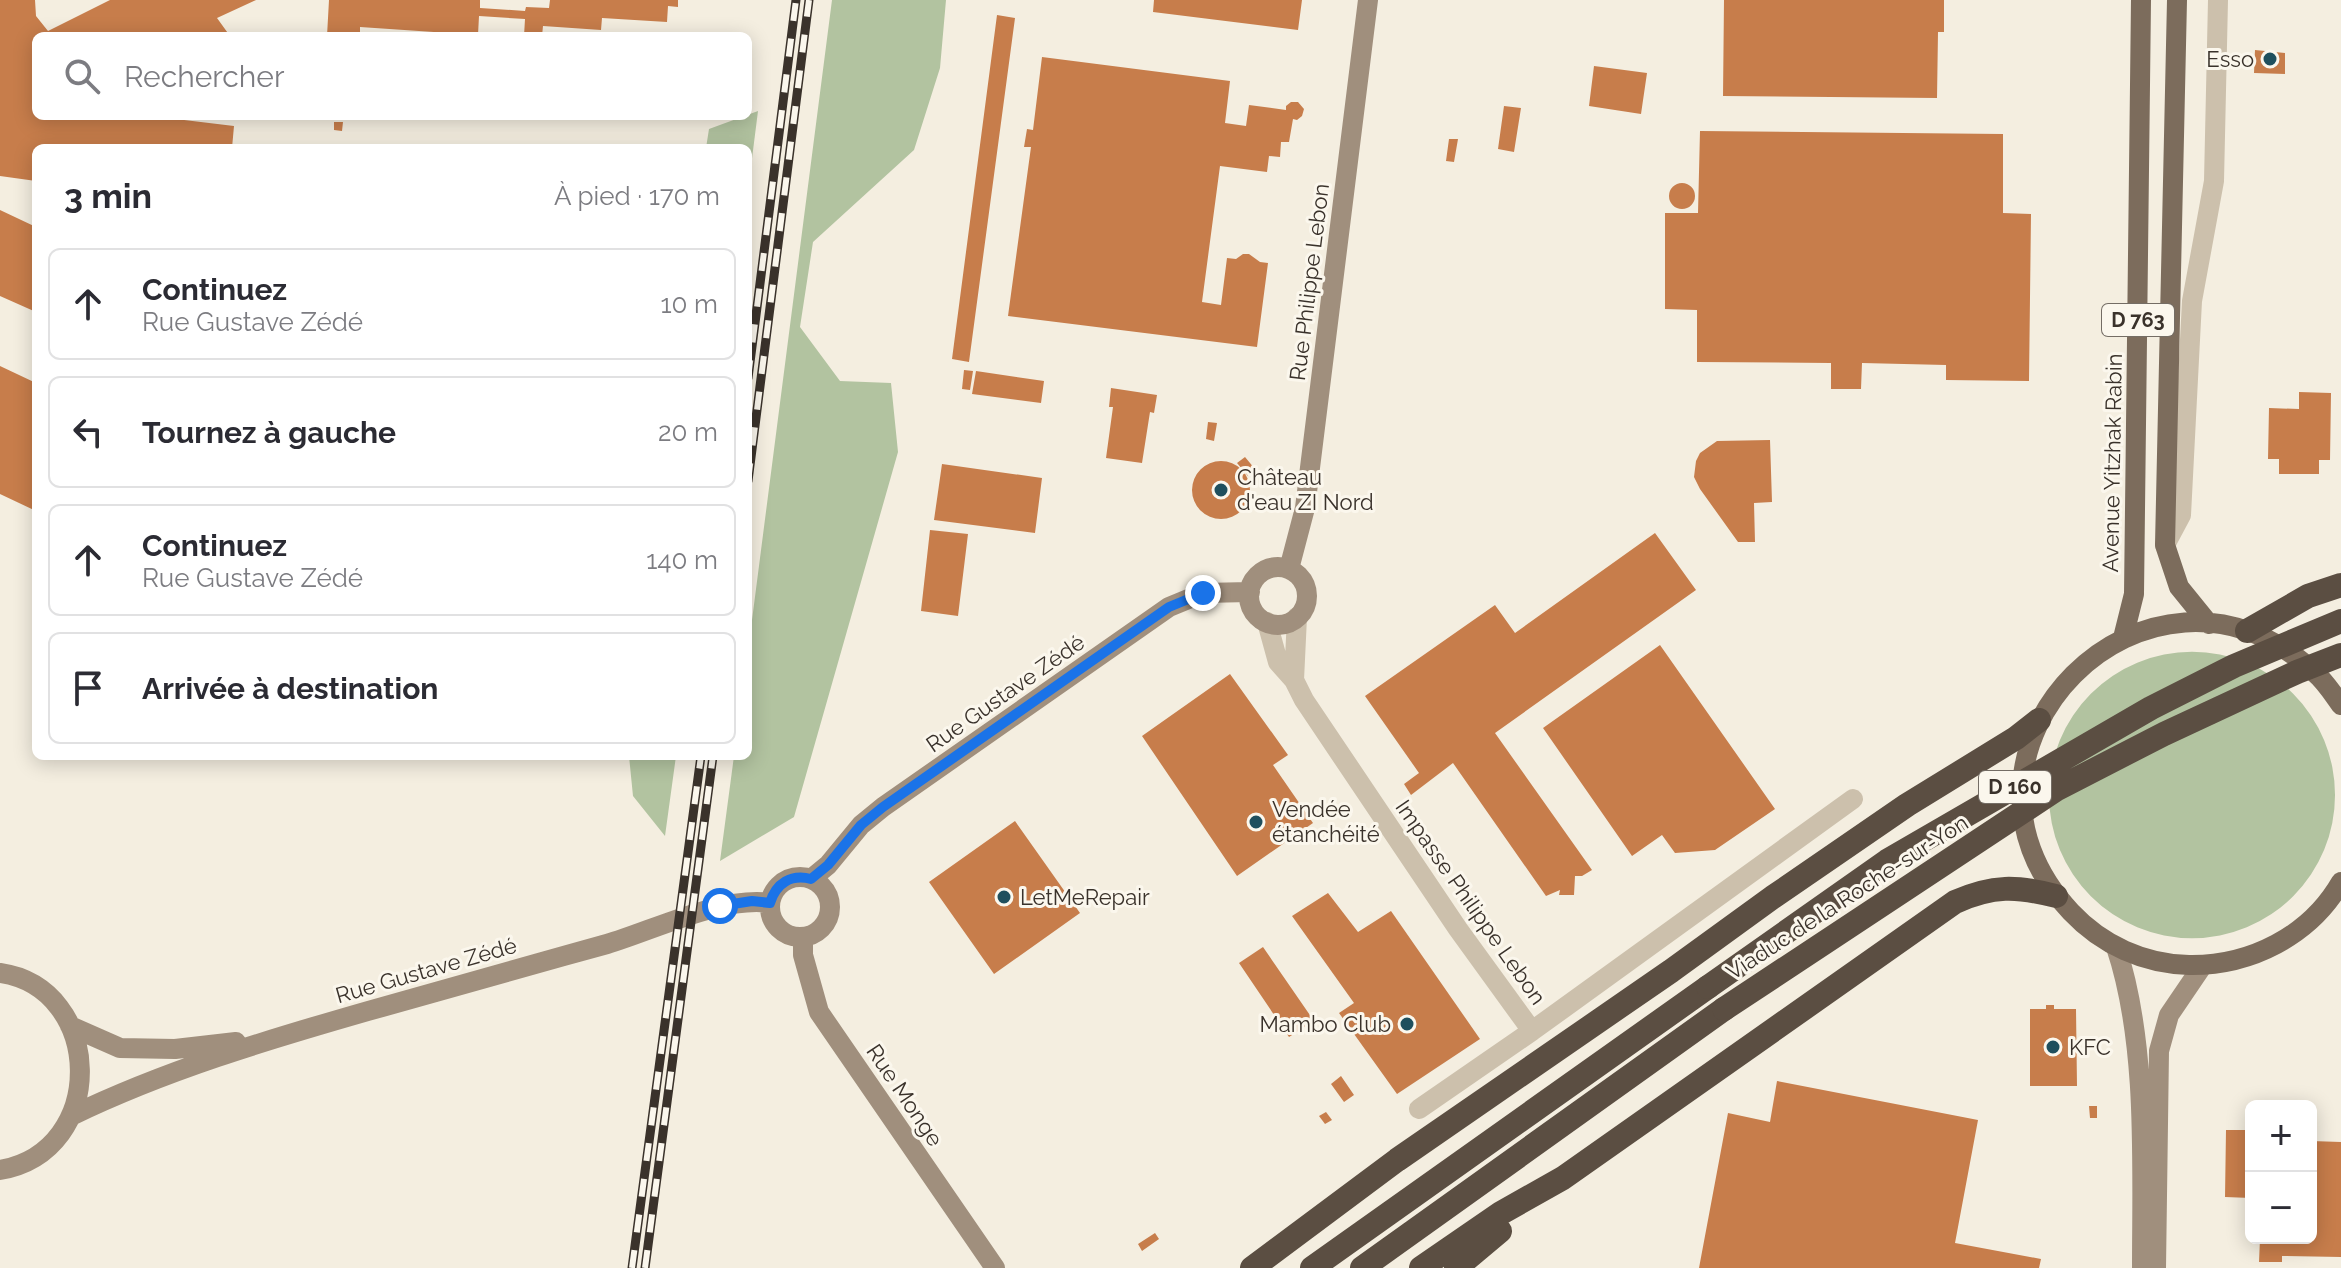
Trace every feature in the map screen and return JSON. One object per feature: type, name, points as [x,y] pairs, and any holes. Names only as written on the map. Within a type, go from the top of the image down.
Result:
[{"type":"highway","points":[[2247,631],[2308,596],[2341,585]]},
{"type":"highway","name":"Viaduc de la Roche-sur-Yon","points":[[1312,1268],[1887,861],[2151,708],[2234,666],[2341,621]]},
{"type":"highway","name":"Viaduc de la Roche-sur-Yon","points":[[1362,1268],[1724,1009],[2057,789],[2164,734],[2297,672],[2341,655]]},
{"type":"highway","points":[[1252,1268],[1397,1160],[1773,897],[2039,720]]},
{"type":"highway","points":[[1456,1268],[1563,1178],[1955,902],[1979,891],[2011,888],[2056,896]]},
{"type":"highway","points":[[1421,1268],[1501,1213],[1563,1178]]},
{"type":"main road","name":"Avenue Yitzhak Rabin","points":[[2123,638],[2134,594],[2141,0]]},
{"type":"main road","name":"D 763","points":[[2177,0],[2165,545],[2179,587],[2209,624]]},
{"type":"main road","points":[[2341,705],[2316,673],[2284,648],[2247,631],[2209,624],[2165,626],[2123,638],[2096,654],[2071,675],[2053,696],[2039,720],[2025,767],[2022,792],[2026,829],[2038,864],[2056,896],[2083,925],[2116,947],[2144,958],[2173,964],[2203,965],[2230,962],[2256,954],[2303,927],[2341,882]]},
{"type":"street","name":"Rue Philippe Lebon","points":[[1289,569],[1305,508],[1368,0]]},
{"type":"street","points":[[2165,545],[2181,515],[2192,301],[2214,181],[2218,0]]},
{"type":"street","points":[[1279,566],[1289,569],[1302,579],[1307,595],[1303,611],[1282,624],[1267,622],[1251,607],[1250,592],[1259,574],[1268,568],[1279,566]]},
{"type":"street","name":"Rue Gustave Zédé","points":[[811,879],[828,865],[861,825],[883,807],[1169,607],[1203,593],[1250,592]]},
{"type":"street","points":[[1294,680],[1297,617]]},
{"type":"street","name":"Impasse Philippe Lebon","points":[[1267,622],[1278,662],[1294,680],[1304,700],[1432,891],[1532,1031]]},
{"type":"street","name":"Impasse Philippe Lebon","points":[[1419,1109],[1853,799]]},
{"type":"street","points":[[802,877],[811,879],[826,892],[830,911],[821,929],[803,937],[785,934],[778,929],[770,912],[770,903],[777,887],[785,881],[802,877]]},
{"type":"street","name":"Rue Gustave Zédé","points":[[71,1116],[125,1090],[280,1036],[624,939],[720,906],[752,901],[770,903]]},
{"type":"street","name":"Rue Monge","points":[[803,937],[803,955],[819,1012],[995,1268]]},
{"type":"street","points":[[2116,947],[2128,980],[2138,1055],[2142,1268]]},
{"type":"street","points":[[2156,1268],[2159,1051],[2169,1015],[2203,965]]},
{"type":"street","points":[[0,973],[29,983],[49,997],[70,1026],[80,1055],[80,1086],[71,1116],[58,1137],[40,1154],[13,1168],[0,1170]]},
{"type":"street","name":"Rue Gustave Zédé","points":[[70,1026],[120,1048],[175,1049],[280,1036]]},
{"type":"green space","points":[[832,0],[946,0],[940,68],[914,150],[813,242],[800,327],[840,381],[891,383],[898,452],[794,817],[720,861],[733,760],[752,760],[752,620]]},
{"type":"green space","points":[[758,111],[752,158],[752,144],[707,144],[709,129],[734,120],[752,120],[752,113]]},
{"type":"green space","points":[[2178,652],[2206,652],[2234,658],[2260,669],[2283,684],[2303,704],[2318,727],[2329,753],[2335,795],[2333,823],[2318,863],[2303,886],[2283,906],[2260,921],[2234,932],[2206,938],[2178,938],[2150,932],[2124,921],[2101,906],[2081,886],[2066,863],[2055,837],[2049,809],[2049,781],[2055,753],[2066,727],[2081,704],[2101,684],[2124,669],[2150,658]]},
{"type":"green space","points":[[629,760],[675,760],[665,836],[633,796]]},
{"type":"building","points":[[0,0],[35,0],[36,16],[48,31],[110,0],[256,0],[217,18],[227,32],[32,32],[32,120],[184,120],[234,126],[232,144],[32,144],[32,180],[0,176]]},
{"type":"building","points":[[329,0],[480,0],[480,8],[525,11],[526,7],[549,8],[550,0],[678,0],[678,7],[668,6],[667,22],[602,18],[601,30],[543,26],[542,32],[524,32],[525,19],[479,16],[478,32],[360,27],[360,32],[327,32]]},
{"type":"building","points":[[1154,0],[1302,0],[1298,30],[1153,12]]},
{"type":"building","points":[[1724,0],[1944,0],[1944,32],[1938,32],[1937,98],[1723,96]]},
{"type":"building","points":[[997,15],[1015,18],[969,362],[952,359]]},
{"type":"building","name":"Esso","points":[[2255,50],[2285,53],[2285,74],[2254,73]]},
{"type":"building","points":[[1042,57],[1230,81],[1225,123],[1246,126],[1249,105],[1286,110],[1291,102],[1298,102],[1304,109],[1302,116],[1293,119],[1289,142],[1281,142],[1280,157],[1269,156],[1267,172],[1220,166],[1202,302],[1221,305],[1227,258],[1236,259],[1249,254],[1260,262],[1268,263],[1257,347],[1008,316],[1031,147],[1024,147],[1027,129],[1033,130]]},
{"type":"building","points":[[1594,66],[1647,73],[1641,114],[1589,106]]},
{"type":"building","points":[[1504,106],[1521,108],[1514,152],[1498,149]]},
{"type":"building","points":[[334,122],[343,122],[342,131],[334,130]]},
{"type":"building","points":[[1700,131],[2003,134],[2003,213],[2031,214],[2029,381],[1946,380],[1946,365],[1862,363],[1861,389],[1831,389],[1831,363],[1697,362],[1697,310],[1665,309],[1665,213],[1698,213]]},
{"type":"building","points":[[1449,139],[1458,139],[1454,162],[1446,161]]},
{"type":"building","points":[[1682,183],[1691,187],[1695,196],[1691,205],[1682,209],[1673,205],[1669,196],[1673,187]]},
{"type":"building","points":[[0,210],[32,225],[32,310],[0,296]]},
{"type":"building","points":[[0,366],[32,381],[32,509],[0,494]]},
{"type":"building","points":[[964,370],[973,371],[970,390],[962,389]]},
{"type":"building","points":[[976,371],[1044,381],[1041,403],[972,394]]},
{"type":"building","points":[[1111,388],[1157,395],[1154,413],[1150,412],[1142,463],[1106,458],[1113,407],[1109,407]]},
{"type":"building","points":[[2299,392],[2331,393],[2330,460],[2319,460],[2319,474],[2279,474],[2279,459],[2268,459],[2269,408],[2299,409]]},
{"type":"building","points":[[1208,422],[1217,423],[1214,441],[1206,439]]},
{"type":"building","points":[[1770,440],[1772,502],[1754,503],[1755,542],[1738,542],[1700,489],[1694,477],[1696,461],[1700,453],[1717,441]]},
{"type":"building","points":[[1245,457],[1255,469],[1248,476],[1237,463]]},
{"type":"building","name":"Château d'eau ZI Nord","points":[[1221,461],[1241,470],[1250,490],[1241,510],[1221,519],[1201,510],[1192,490],[1201,470]]},
{"type":"building","points":[[942,464],[1042,478],[1035,533],[934,520]]},
{"type":"building","points":[[930,530],[968,534],[958,616],[921,611]]},
{"type":"building","points":[[1655,533],[1696,590],[1495,733],[1592,870],[1575,876],[1574,895],[1559,895],[1560,890],[1546,896],[1453,763],[1411,795],[1404,784],[1419,773],[1365,696],[1495,605],[1515,633]]},
{"type":"building","points":[[1660,645],[1775,809],[1715,850],[1675,853],[1662,835],[1632,856],[1543,728]]},
{"type":"building","points":[[1230,674],[1288,755],[1273,765],[1313,823],[1237,876],[1142,736]]},
{"type":"building","name":"LetMeRepair","points":[[1015,821],[1080,913],[994,974],[929,882]]},
{"type":"building","points":[[1328,893],[1358,932],[1391,911],[1480,1039],[1397,1094],[1339,1013],[1354,1003],[1292,916]]},
{"type":"building","points":[[1263,947],[1314,1021],[1289,1037],[1239,963]]},
{"type":"building","name":"KFC","points":[[2046,1005],[2054,1005],[2054,1009],[2076,1009],[2077,1086],[2030,1086],[2030,1009],[2046,1009]]},
{"type":"building","points":[[1341,1076],[1354,1095],[1344,1102],[1331,1084]]},
{"type":"building","points":[[1777,1081],[1978,1120],[1955,1243],[2041,1259],[2039,1268],[1699,1268],[1728,1113],[1770,1122]]},
{"type":"building","points":[[2089,1106],[2097,1106],[2097,1118],[2090,1118]]},
{"type":"building","points":[[1326,1112],[1332,1120],[1325,1124],[1319,1116]]},
{"type":"building","points":[[2226,1130],[2245,1130],[2245,1198],[2225,1197]]},
{"type":"building","points":[[2317,1141],[2341,1142],[2341,1257],[2282,1256],[2282,1262],[2259,1262],[2260,1244],[2317,1244]]},
{"type":"building","points":[[1155,1233],[1159,1239],[1142,1251],[1138,1244]]},
{"type":"railway","points":[[752,346],[796,0]]},
{"type":"railway","points":[[752,449],[809,0]]},
{"type":"railway","points":[[632,1268],[700,760]]},
{"type":"railway","points":[[645,1268],[712,760]]},
{"type":"place","name":"Esso","points":[[2270,59]]},
{"type":"place","name":"Château d'eau ZI Nord","points":[[1221,490]]},
{"type":"place","name":"Vendée étanchéité","points":[[1256,822]]},
{"type":"place","name":"LetMeRepair","points":[[1004,897]]},
{"type":"place","name":"Mambo Club","points":[[1407,1024]]},
{"type":"place","name":"KFC","points":[[2053,1047]]},
{"type":"route","points":[[720,906],[752,901],[770,903],[777,887],[785,881],[802,877],[811,879],[828,865],[861,825],[883,807],[1169,607],[1203,593]]}]
